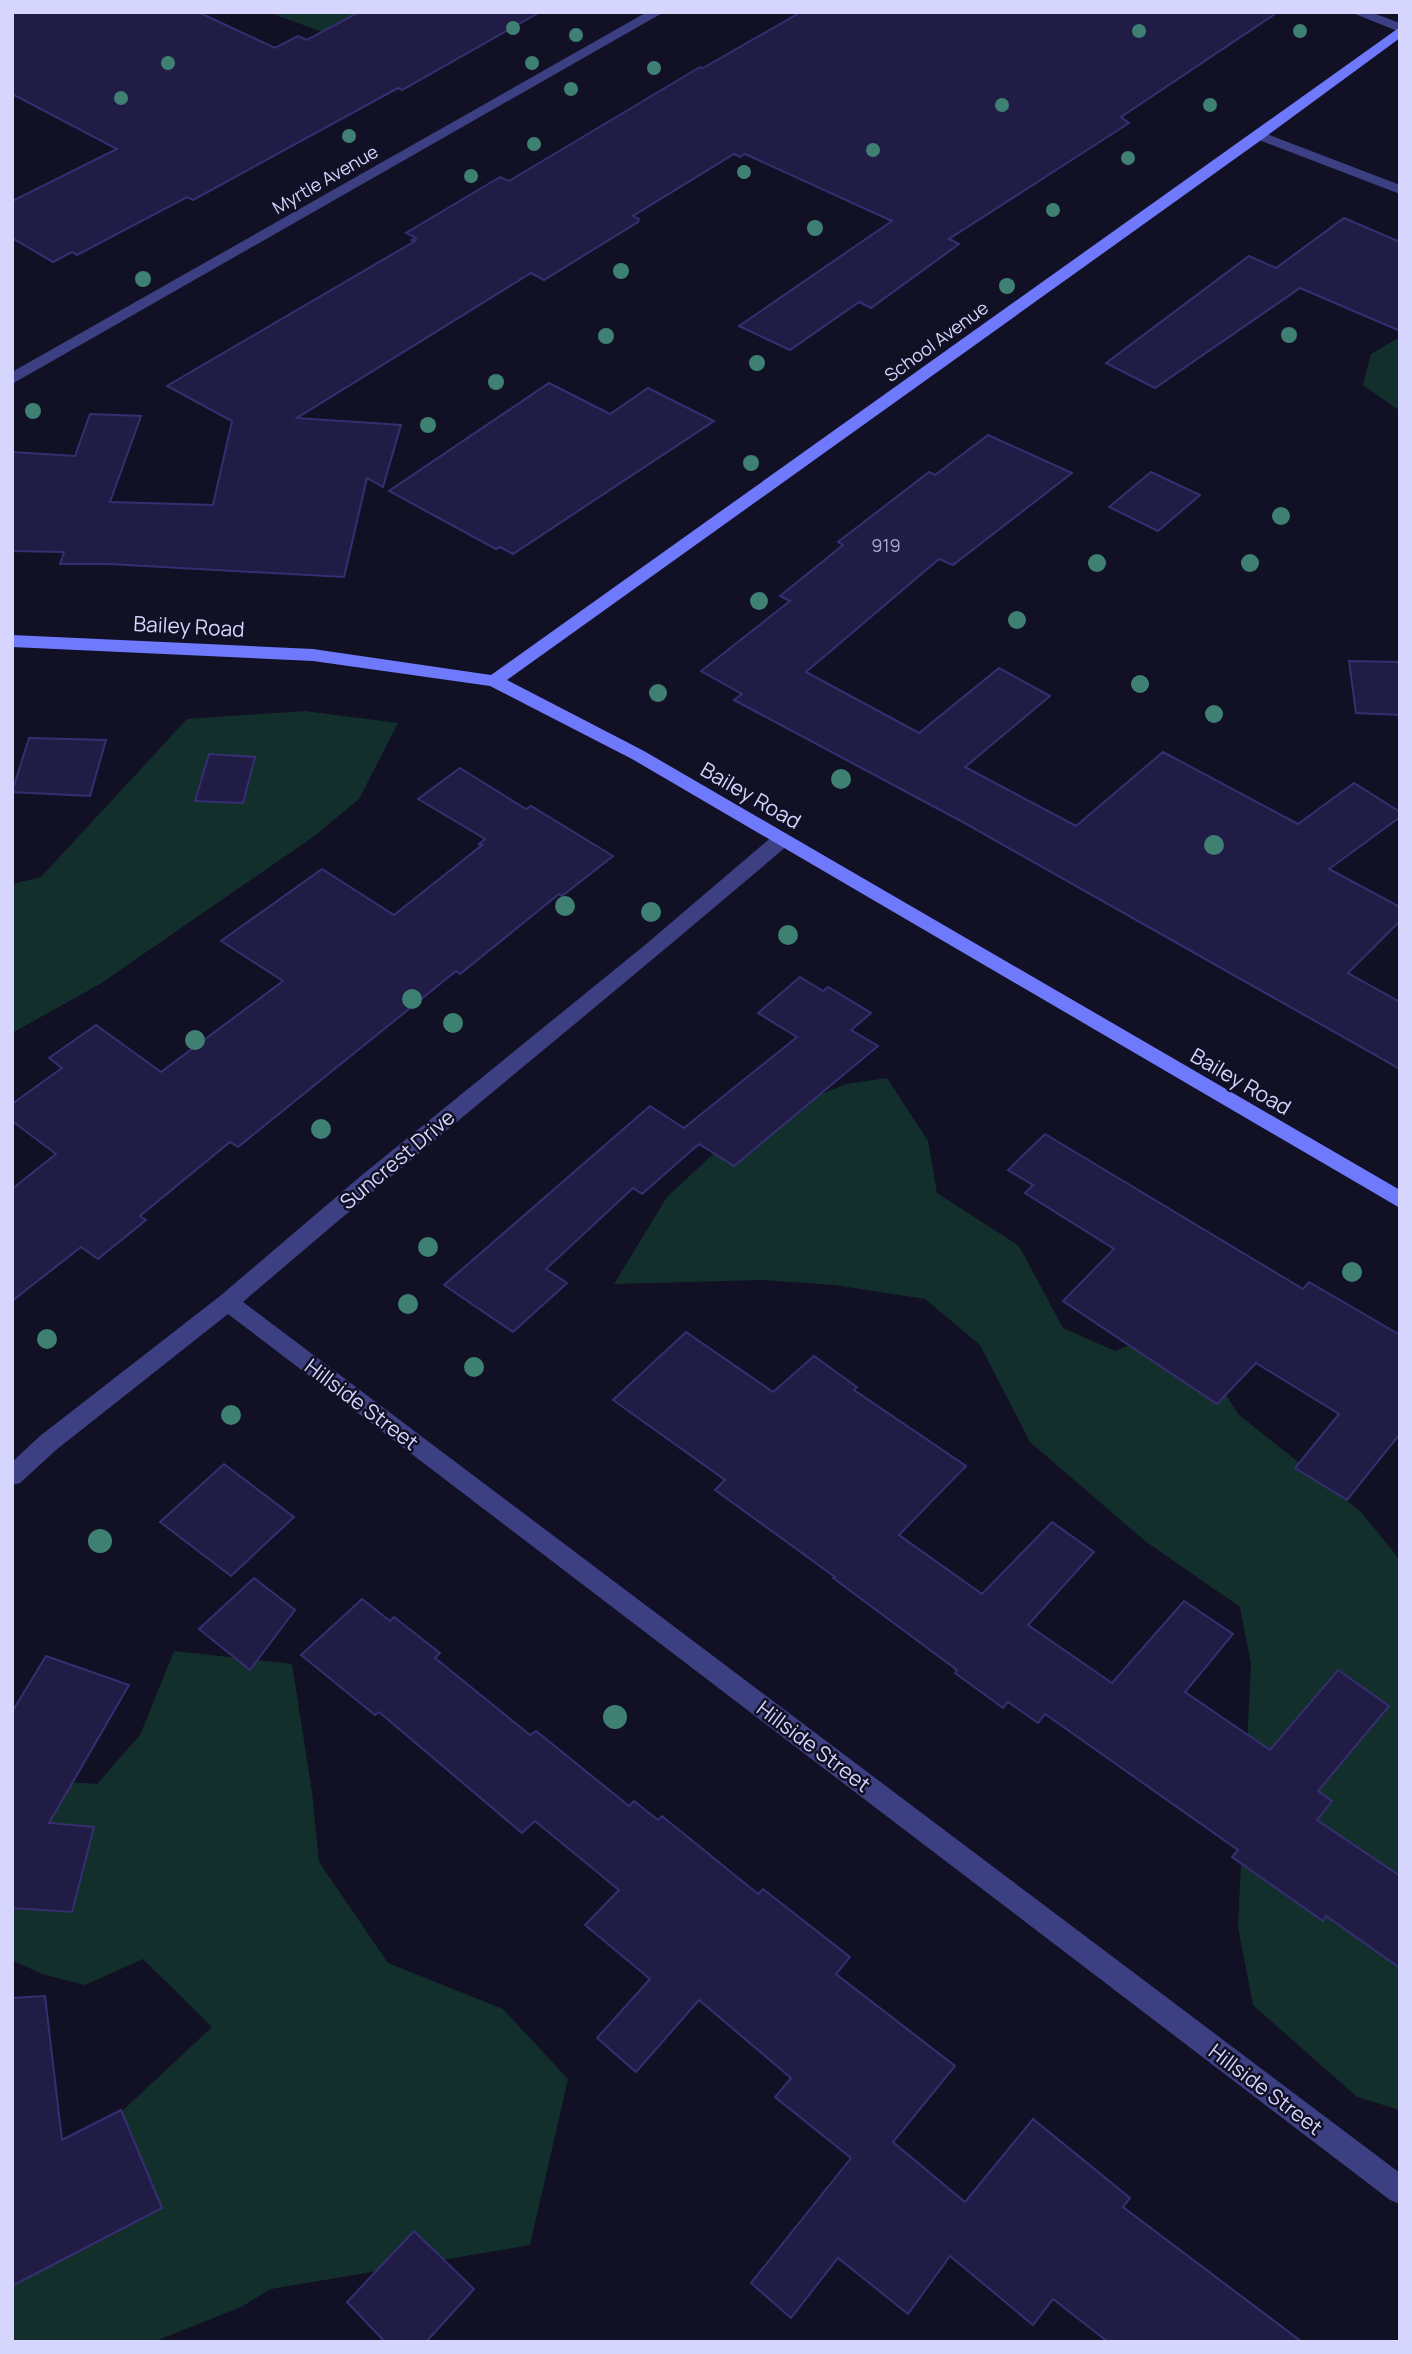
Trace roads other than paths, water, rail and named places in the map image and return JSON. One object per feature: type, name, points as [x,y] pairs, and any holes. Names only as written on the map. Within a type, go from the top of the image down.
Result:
[{"type":"street","name":"Myrtle Avenue","points":[[12,379],[657,12]]},
{"type":"street","points":[[1357,12],[1400,29]]},
{"type":"street","name":"School Avenue","points":[[494,681],[1259,135],[1400,29]]},
{"type":"street","points":[[1259,135],[1400,190]]},
{"type":"street","name":"Bailey Road","points":[[12,641],[313,654],[494,681],[638,755],[1400,1200]]},
{"type":"street","name":"Suncrest Drive","points":[[12,1476],[48,1443],[228,1302],[369,1181],[652,950],[781,839]]},
{"type":"street","name":"Hillside Street","points":[[228,1302],[1400,2190]]}]
